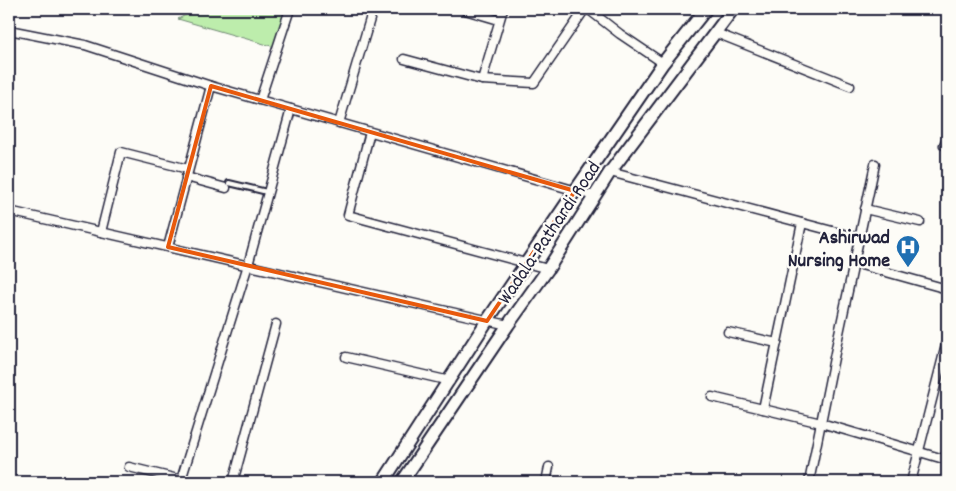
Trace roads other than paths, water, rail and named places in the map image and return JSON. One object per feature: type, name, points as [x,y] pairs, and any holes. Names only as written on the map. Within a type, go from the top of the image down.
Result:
[{"type":"main road","name":"Wadala-Pathardi Road","points":[[384,482],[450,381],[487,320],[663,64],[706,9]]},
{"type":"main road","name":"Wadala-Pathardi Road","points":[[402,482],[548,269],[610,172],[733,9]]},
{"type":"street","points":[[260,100],[290,9]]},
{"type":"street","points":[[339,123],[373,9]]},
{"type":"street","points":[[482,80],[503,9]]},
{"type":"street","points":[[404,59],[482,80],[534,83],[585,9]]},
{"type":"street","points":[[588,9],[663,64]]},
{"type":"street","points":[[465,10],[500,20]]},
{"type":"street","points":[[9,30],[85,45],[211,86],[594,196]]},
{"type":"street","points":[[716,33],[850,86]]},
{"type":"street","points":[[168,247],[211,86]]},
{"type":"street","points":[[181,480],[248,265],[291,109]]},
{"type":"street","points":[[370,132],[348,215],[548,269]]},
{"type":"street","points":[[947,138],[944,145],[947,147]]},
{"type":"street","points":[[101,232],[121,152],[227,186]]},
{"type":"street","points":[[809,482],[875,164]]},
{"type":"street","points":[[610,172],[859,238]]},
{"type":"street","points":[[865,209],[920,222]]},
{"type":"street","points":[[9,211],[508,325]]},
{"type":"street","points":[[763,409],[802,223]]},
{"type":"street","points":[[854,263],[947,289]]},
{"type":"street","points":[[233,482],[276,324]]},
{"type":"street","points":[[728,332],[777,343]]},
{"type":"street","points":[[911,482],[947,341]]},
{"type":"street","points":[[346,357],[450,381]]},
{"type":"street","points":[[712,398],[821,423],[947,460]]},
{"type":"street","points":[[129,466],[190,482]]},
{"type":"street","points":[[546,482],[549,467]]},
{"type":"lane","points":[[227,186],[268,192]]},
{"type":"place","name":"Ashirwad Nursing Home","points":[[908,268]]}]
